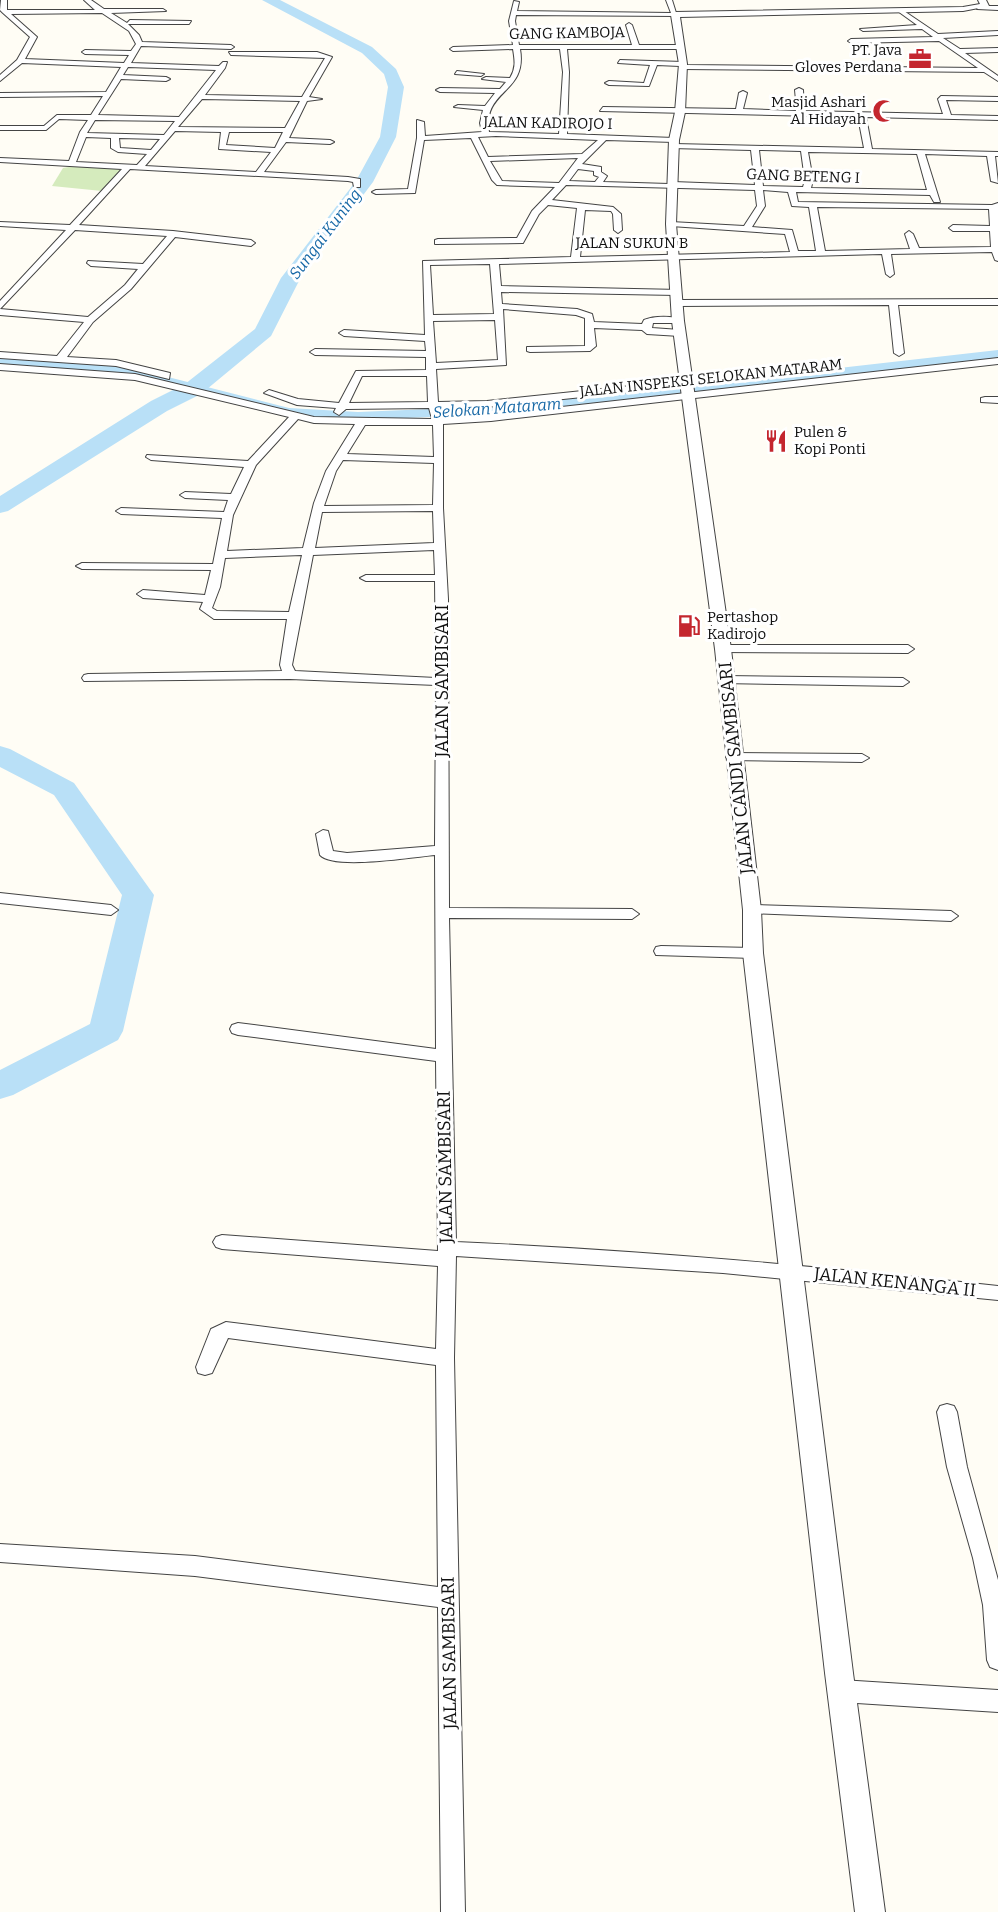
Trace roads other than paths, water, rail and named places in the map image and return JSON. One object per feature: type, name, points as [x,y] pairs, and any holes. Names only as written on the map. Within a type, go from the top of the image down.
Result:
[{"type":"street","points":[[0,79],[20,61],[34,37],[4,12],[2,8],[4,0]]},
{"type":"street","points":[[72,163],[93,117],[139,44],[131,28],[101,12],[87,0]]},
{"type":"street","points":[[669,0],[675,15]]},
{"type":"street","points":[[486,134],[483,125],[487,108],[518,70],[519,62],[512,21],[516,2]]},
{"type":"street","points":[[515,14],[595,11],[675,15],[901,11],[981,4],[998,8]]},
{"type":"street","points":[[559,14],[560,5]]},
{"type":"street","points":[[4,12],[163,11]]},
{"type":"street","points":[[901,11],[998,79]]},
{"type":"street","name":"JALAN CANDI SAMBISARI","points":[[675,15],[683,65],[680,111],[674,143],[671,224],[678,321],[723,649],[733,757],[752,910],[753,953],[809,1431],[870,1912]]},
{"type":"street","points":[[121,22],[189,22]]},
{"type":"street","points":[[629,25],[636,46]]},
{"type":"street","points":[[863,29],[921,27]]},
{"type":"street","points":[[131,28],[182,28]]},
{"type":"street","points":[[851,41],[998,33]]},
{"type":"street","points":[[139,44],[231,47],[328,55],[329,58],[304,99],[284,140],[258,175]]},
{"type":"street","name":"GANG KAMBOJA","points":[[453,49],[470,61],[483,45],[681,47]]},
{"type":"street","points":[[140,167],[222,68],[231,47]]},
{"type":"street","points":[[563,47],[566,72],[563,136]]},
{"type":"street","points":[[958,51],[998,50]]},
{"type":"street","points":[[85,52],[134,53]]},
{"type":"street","points":[[969,59],[998,59]]},
{"type":"street","points":[[20,61],[222,68]]},
{"type":"street","points":[[457,73],[470,61],[484,76],[512,80]]},
{"type":"street","points":[[620,62],[984,70]]},
{"type":"street","points":[[609,83],[646,88],[654,63]]},
{"type":"street","points":[[118,77],[166,79]]},
{"type":"street","points":[[440,90],[500,91]]},
{"type":"street","points":[[800,90],[801,114]]},
{"type":"street","points":[[739,112],[743,93]]},
{"type":"street","points":[[0,95],[106,94]]},
{"type":"street","points":[[200,97],[318,99]]},
{"type":"street","points":[[948,117],[942,99],[944,98],[998,99]]},
{"type":"street","points":[[458,107],[487,108]]},
{"type":"street","points":[[603,109],[643,107],[782,116],[801,114],[998,118]]},
{"type":"street","points":[[862,116],[864,150]]},
{"type":"street","points":[[0,128],[46,128],[56,117],[179,119]]},
{"type":"street","points":[[376,192],[412,191],[421,138],[420,122]]},
{"type":"street","points":[[171,129],[287,130]]},
{"type":"street","points":[[258,144],[261,130]]},
{"type":"street","points":[[225,131],[222,147],[278,150]]},
{"type":"street","name":"JALAN KADIROJO I","points":[[421,138],[486,134],[563,136],[755,148],[994,154]]},
{"type":"street","points":[[83,135],[165,137]]},
{"type":"street","points":[[473,135],[485,159],[584,156]]},
{"type":"street","points":[[115,136],[116,149],[153,152]]},
{"type":"street","points":[[432,252],[520,241],[535,213],[563,184],[584,156],[604,138]]},
{"type":"street","points":[[284,140],[330,142]]},
{"type":"street","points":[[942,140],[946,153]]},
{"type":"street","points":[[747,229],[761,206],[757,187],[755,148]]},
{"type":"street","points":[[804,149],[809,180],[806,190]]},
{"type":"street","points":[[920,152],[932,193],[940,205]]},
{"type":"street","points":[[994,154],[995,181]]},
{"type":"street","name":"GANG BETENG I","points":[[485,159],[496,180],[500,183],[673,185],[932,193]]},
{"type":"street","points":[[0,160],[348,179],[357,181],[357,185]]},
{"type":"street","points":[[0,306],[129,166]]},
{"type":"street","points":[[577,166],[598,168],[597,173],[603,176],[598,184]]},
{"type":"street","points":[[791,189],[793,203],[995,206],[994,229],[997,252]]},
{"type":"street","points":[[545,202],[613,209],[617,214],[618,230]]},
{"type":"street","points":[[812,204],[821,254]]},
{"type":"street","points":[[575,259],[581,207]]},
{"type":"street","points":[[0,224],[192,235],[251,243]]},
{"type":"street","points":[[671,224],[789,232],[795,255]]},
{"type":"street","points":[[953,228],[994,229]]},
{"type":"street","points":[[435,414],[429,318],[432,252],[446,231]]},
{"type":"street","points":[[60,359],[90,320],[128,287],[173,234]]},
{"type":"street","points":[[909,234],[916,252]]},
{"type":"street","points":[[192,235],[185,241],[186,243],[222,249]]},
{"type":"street","name":"JALAN SUKUN B","points":[[432,252],[494,261],[674,259],[886,252],[997,252]]},
{"type":"street","points":[[886,252],[890,274]]},
{"type":"street","points":[[338,414],[359,373],[503,363],[494,261]]},
{"type":"street","points":[[91,263],[144,267]]},
{"type":"street","points":[[496,289],[677,297],[998,302]]},
{"type":"street","points":[[0,292],[12,292]]},
{"type":"street","points":[[893,302],[898,353]]},
{"type":"street","points":[[498,306],[585,313],[589,316],[591,346],[587,350],[530,349]]},
{"type":"street","points":[[0,312],[90,320]]},
{"type":"street","points":[[429,318],[499,317]]},
{"type":"street","points":[[678,321],[651,320],[647,322],[647,331],[680,333]]},
{"type":"street","points":[[591,325],[647,327]]},
{"type":"street","points":[[344,333],[430,338]]},
{"type":"street","points":[[377,354],[383,337]]},
{"type":"street","points":[[315,352],[431,354]]},
{"type":"street","points":[[0,355],[116,363],[167,375],[159,381]]},
{"type":"street","name":"JALAN INSPEKSI SELOKAN MATARAM","points":[[0,367],[113,374],[159,381],[295,417],[338,414],[362,422],[998,361]]},
{"type":"street","points":[[269,393],[338,414],[435,414],[528,400],[689,389]]},
{"type":"street","points":[[985,400],[998,400]]},
{"type":"street","name":"JALAN SAMBISARI","points":[[435,414],[440,460],[438,508],[441,578],[443,1056],[447,1254],[445,1358],[453,1912]]},
{"type":"street","points":[[294,616],[214,615],[207,611],[221,555],[228,514],[235,497],[251,464],[295,417]]},
{"type":"street","points":[[290,675],[286,665],[294,616],[318,509],[331,471],[362,422]]},
{"type":"street","points":[[152,457],[251,464]]},
{"type":"street","points":[[340,457],[440,460]]},
{"type":"street","points":[[184,495],[235,497]]},
{"type":"street","points":[[318,509],[438,508]]},
{"type":"street","points":[[120,511],[228,514]]},
{"type":"street","points":[[221,555],[440,546]]},
{"type":"street","points":[[82,566],[218,567]]},
{"type":"street","points":[[366,578],[441,578]]},
{"type":"street","points":[[143,594],[209,599]]},
{"type":"street","points":[[723,649],[908,649]]},
{"type":"street","points":[[88,678],[290,675],[442,682]]},
{"type":"street","points":[[725,680],[903,682]]},
{"type":"street","points":[[733,757],[862,758]]},
{"type":"street","points":[[323,834],[327,855],[347,858],[442,850]]},
{"type":"street","points":[[0,898],[111,910]]},
{"type":"street","points":[[752,910],[951,915]]},
{"type":"street","points":[[442,913],[632,914]]},
{"type":"street","points":[[661,951],[753,953]]},
{"type":"street","points":[[238,1029],[443,1056]]},
{"type":"street","name":"JALAN KENANGA II","points":[[222,1242],[447,1254],[584,1255],[792,1271],[998,1293]]},
{"type":"street","points":[[205,1367],[218,1334],[226,1330],[445,1358]]},
{"type":"street","points":[[947,1412],[957,1467],[986,1570],[993,1605],[998,1660]]},
{"type":"street","points":[[0,1554],[195,1566],[448,1598]]},
{"type":"street","points":[[841,1691],[998,1701]]},
{"type":"waterway","name":"Sungai Kuning","points":[[0,506],[159,406],[193,389],[264,332],[291,278],[364,182],[388,137],[396,87],[391,72],[367,50],[269,0]]},
{"type":"waterway","name":"Selokan Mataram","points":[[0,362],[125,370],[289,412],[358,416],[502,410],[998,354]]},
{"type":"waterway","name":"Sungai Kuning","points":[[0,755],[64,789],[138,895],[106,1031],[0,1086]]},
{"type":"place","name":"PT. Java Gloves Perdana","points":[[920,59]]},
{"type":"place","name":"Masjid Ashari Al Hidayah","points":[[884,111]]},
{"type":"place","name":"Pulen & Kopi Ponti","points":[[776,441]]},
{"type":"place","name":"Pertashop Kadirojo","points":[[689,626]]}]
